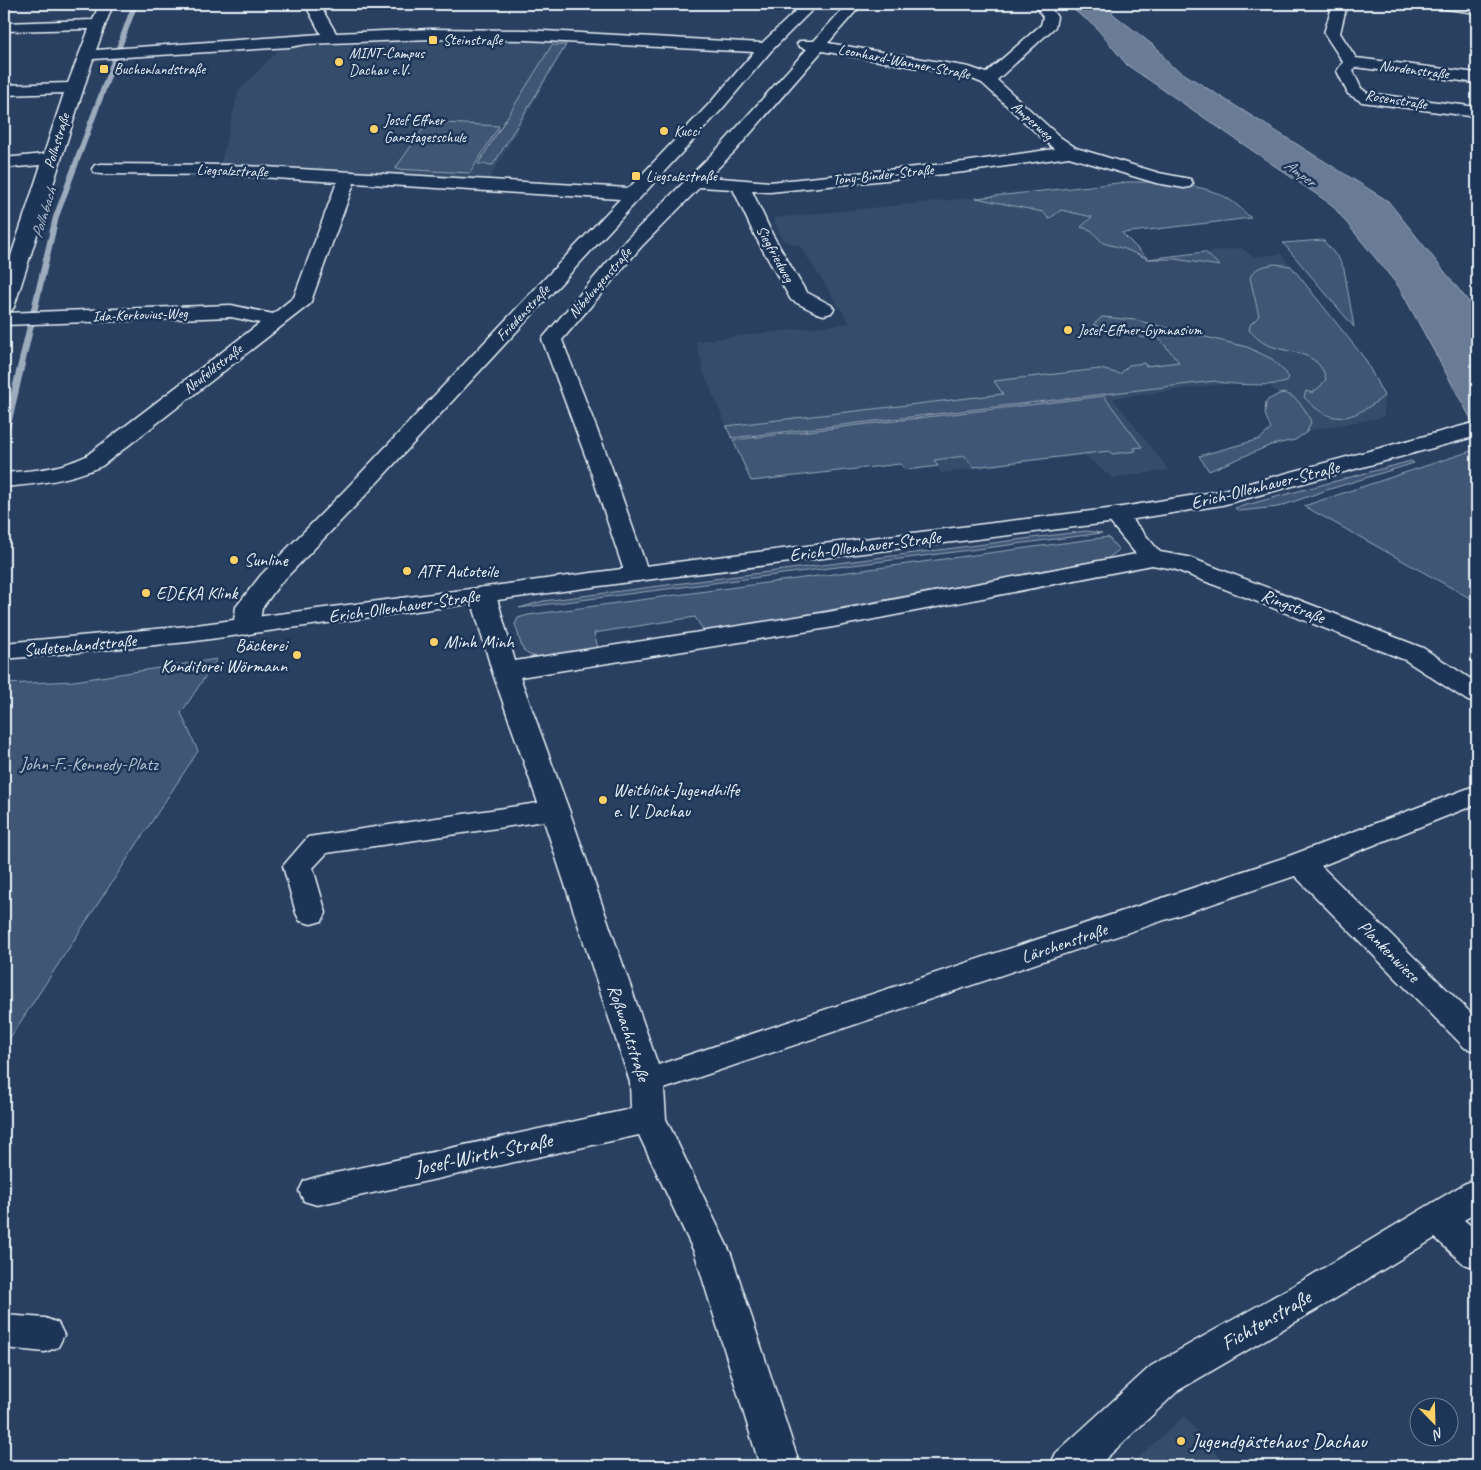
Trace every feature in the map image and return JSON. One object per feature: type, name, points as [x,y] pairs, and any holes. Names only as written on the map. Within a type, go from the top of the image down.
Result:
[{"type":"street","name":"Pollnstraße","points":[[9,315],[52,159],[74,88],[94,54],[97,24],[106,4]]},
{"type":"street","points":[[312,4],[331,38]]},
{"type":"street","name":"Friedenstraße","points":[[246,627],[249,607],[270,580],[359,488],[716,106],[771,43],[811,4]]},
{"type":"street","name":"Nibelungenstraße","points":[[637,574],[599,463],[552,338],[634,243],[729,148],[856,4]]},
{"type":"street","points":[[988,80],[1048,27],[1050,17],[1041,4]]},
{"type":"street","points":[[1342,4],[1339,5],[1332,33],[1351,62]]},
{"type":"street","points":[[1439,4],[1477,9]]},
{"type":"street","points":[[22,27],[23,11]]},
{"type":"street","points":[[4,28],[97,24]]},
{"type":"street","points":[[94,54],[331,38],[432,34],[526,35],[820,46]]},
{"type":"street","name":"Leonhard-Wanner-Straße","points":[[820,46],[969,72],[988,80]]},
{"type":"street","name":"Nordenstraße","points":[[1351,62],[1477,78]]},
{"type":"street","name":"Rosenstraße","points":[[1351,62],[1346,71],[1354,91],[1362,97],[1477,112]]},
{"type":"street","name":"Amperweg","points":[[988,80],[1054,141],[1070,152],[1156,178],[1184,183]]},
{"type":"street","points":[[4,90],[74,88]]},
{"type":"street","name":"Tony-Binder-Straße","points":[[696,181],[770,187],[964,166],[1070,152]]},
{"type":"street","points":[[4,163],[52,159]]},
{"type":"street","name":"Liegsalzstraße","points":[[101,169],[229,170],[633,194]]},
{"type":"street","name":"Neufeldstraße","points":[[5,480],[49,476],[72,471],[94,461],[302,300],[347,178]]},
{"type":"street","name":"Siegfriedweg","points":[[740,185],[763,234],[798,296],[824,309]]},
{"type":"street","name":"Ida-Kerkovius-Weg","points":[[9,315],[45,318],[231,311],[275,320]]},
{"type":"street","name":"Erich-Ollenhauer-Straße","points":[[246,627],[637,574],[1116,516],[1222,498],[1467,432]]},
{"type":"street","points":[[505,671],[828,620],[1152,558],[1116,516]]},
{"type":"street","name":"Ringstraße","points":[[1152,558],[1179,562],[1414,654],[1477,695]]},
{"type":"street","name":"Roßwachtstraße","points":[[483,595],[505,671],[555,810],[647,1082],[649,1119],[713,1254],[780,1466]]},
{"type":"street","name":"Sudetenlandstraße","points":[[4,651],[152,638],[246,627]]},
{"type":"street","name":"Lärchenstraße","points":[[647,1082],[1300,863],[1477,794]]},
{"type":"street","points":[[311,913],[298,866],[318,844],[555,810]]},
{"type":"street","name":"Plankenwiese","points":[[1300,863],[1477,1040]]},
{"type":"street","name":"Josef-Wirth-Straße","points":[[318,1191],[527,1144],[649,1119]]},
{"type":"street","name":"Fichtenstraße","points":[[1070,1466],[1165,1378],[1438,1219],[1477,1194]]},
{"type":"street","points":[[1438,1219],[1477,1253]]},
{"type":"street","points":[[4,1332],[45,1335]]},
{"type":"shaded area","name":"Josef Effner Ganztagesschule","points":[[504,41],[568,43],[489,179],[220,166],[238,92],[280,48],[398,42]]},
{"type":"shaded area","name":"Josef-Effner-Gymnasium","points":[[1128,182],[1161,185],[1122,233],[1148,259],[1241,248],[1253,257],[1281,254],[1365,359],[1384,396],[1384,417],[1260,439],[1271,429],[1265,414],[1266,401],[1278,394],[1269,385],[1234,383],[1113,398],[1169,470],[1113,478],[1084,455],[942,473],[937,467],[907,470],[900,464],[751,482],[704,374],[696,341],[850,323],[800,246],[783,240],[773,218]]},
{"type":"shaded area","name":"Jugendgästehaus Dachau","points":[[1184,1416],[1227,1466],[1129,1466]]},
{"type":"green space","points":[[552,45],[566,45],[493,165],[478,164]]},
{"type":"green space","points":[[428,122],[499,126],[470,173],[395,169]]},
{"type":"green space","points":[[1128,182],[1182,184],[1210,190],[1233,202],[1251,218],[1122,233],[1148,259],[1125,249],[1103,243],[1091,230],[1081,227],[1092,217],[1061,210],[1049,219],[1043,212],[976,198]]},
{"type":"green space","points":[[1323,240],[1339,259],[1344,269],[1354,327],[1283,243]]},
{"type":"green space","points":[[1205,252],[1220,266],[1175,259],[1148,259]]},
{"type":"green space","points":[[1275,264],[1291,266],[1365,359],[1384,396],[1363,410],[1344,417],[1334,417],[1325,414],[1304,397],[1306,391],[1312,393],[1326,379],[1317,363],[1302,354],[1265,344],[1249,330],[1250,325],[1259,316],[1250,278],[1257,269]]},
{"type":"green space","points":[[1102,317],[1135,320],[1247,347],[1272,359],[1287,374],[1288,381],[1275,384],[1253,385],[1215,381],[732,438],[726,426],[1003,394],[994,381],[1100,369],[1120,374],[1129,365],[1144,363],[1146,366],[1179,362],[1157,336],[1144,338],[1093,325]]},
{"type":"green space","points":[[1285,393],[1298,401],[1307,413],[1311,422],[1307,432],[1295,440],[1271,445],[1209,471],[1199,456],[1260,439],[1271,429],[1265,414],[1266,401]]},
{"type":"green space","points":[[1104,396],[1142,447],[1134,448],[1136,451],[1112,454],[1109,451],[973,467],[965,456],[934,460],[938,466],[907,470],[900,464],[751,481],[733,440]]},
{"type":"green space","points":[[1477,449],[1477,602],[1304,506]]},
{"type":"green space","points":[[1411,461],[1414,463],[1278,507],[1239,511],[1235,508]]},
{"type":"green space","points":[[1086,531],[1102,533],[519,608],[543,601]]},
{"type":"green space","points":[[1108,537],[1119,550],[1107,559],[705,633],[695,617],[594,633],[598,648],[559,656],[538,657],[524,651],[515,624],[518,618],[528,615]]},
{"type":"green space","name":"John-F.-Kennedy-Platz","points":[[217,659],[181,713],[198,751],[4,1047],[4,684],[74,681]]},
{"type":"water","name":"Amper","points":[[1069,4],[1109,4],[1113,14],[1158,49],[1170,65],[1388,201],[1477,312],[1477,430],[1399,287],[1332,205],[1127,65],[1094,25],[1068,6]]},
{"type":"waterway","name":"Pollnbach","points":[[4,438],[56,217],[135,4]]},
{"type":"place","name":"Steinstraße","points":[[433,40]]},
{"type":"place","name":"MINT-Campus Dachau e.V.","points":[[339,62]]},
{"type":"place","name":"Buchenlandstraße","points":[[104,69]]},
{"type":"place","name":"Josef Effner Ganztagesschule","points":[[374,129]]},
{"type":"place","name":"Kucci","points":[[664,131]]},
{"type":"place","name":"Liegsalzstraße","points":[[636,176]]},
{"type":"place","name":"Josef-Effner-Gymnasium","points":[[1068,330]]},
{"type":"place","name":"Sunline","points":[[234,560]]},
{"type":"place","name":"ATF Autoteile","points":[[407,571]]},
{"type":"place","name":"EDEKA Klink","points":[[146,593]]},
{"type":"place","name":"Minh Minh","points":[[434,642]]},
{"type":"place","name":"Bäckerei Konditorei Wörmann","points":[[297,655]]},
{"type":"place","name":"Weitblick-Jugendhilfe e. V. Dachau","points":[[603,800]]},
{"type":"place","name":"Jugendgästehaus Dachau","points":[[1181,1441]]}]
